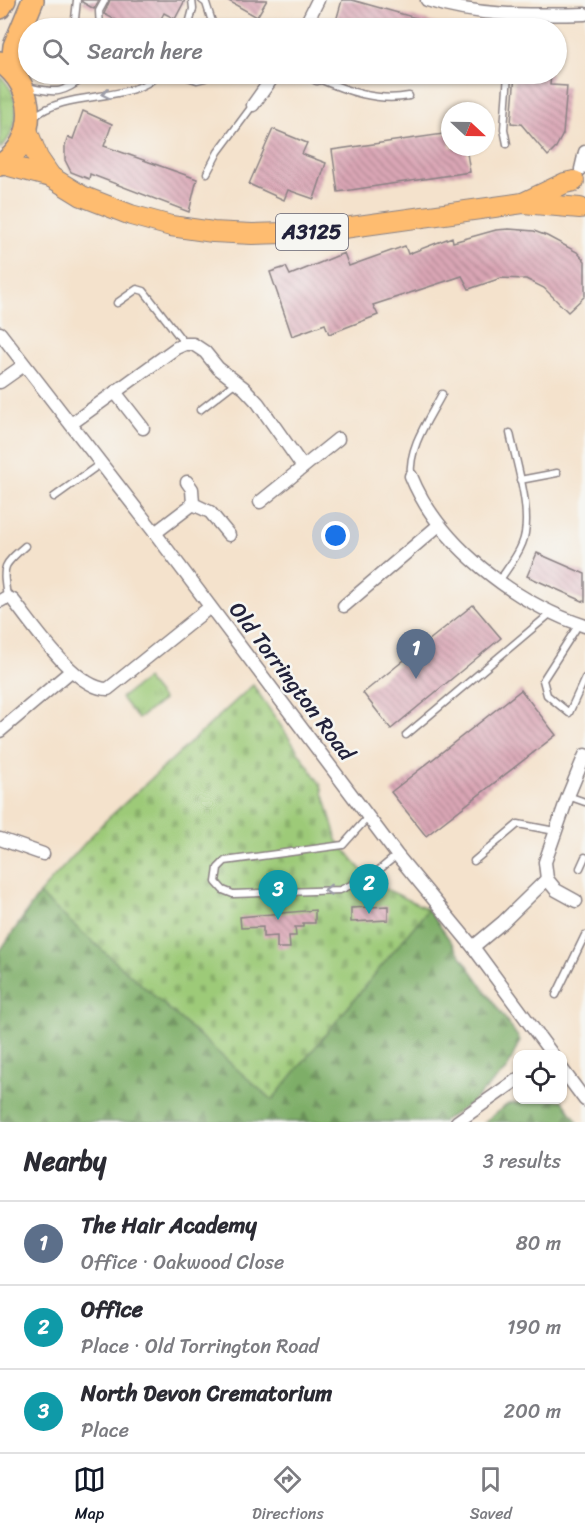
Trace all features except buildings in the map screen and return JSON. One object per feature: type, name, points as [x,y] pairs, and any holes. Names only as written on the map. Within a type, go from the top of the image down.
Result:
[{"type":"highway","points":[[0,8],[5,0]]},
{"type":"highway","points":[[26,18],[33,0]]},
{"type":"highway","points":[[1,164],[16,151],[28,126],[28,103],[12,74],[14,46],[18,36]]},
{"type":"main road","name":"A3125","points":[[28,126],[38,158],[51,177]]},
{"type":"main road","name":"A3125","points":[[1,164],[51,177],[82,196],[131,215],[171,226],[232,233],[315,232],[523,203],[583,210]]},
{"type":"main road","name":"A3125","points":[[523,203],[565,183],[581,167]]},
{"type":"main road","points":[[581,167],[574,195],[583,210]]},
{"type":"street","points":[[309,18],[318,0]]},
{"type":"street","points":[[427,0],[468,10],[513,15],[585,14]]},
{"type":"street","points":[[253,105],[269,84]]},
{"type":"street","name":"Old Torrington Road","points":[[0,333],[155,533],[397,855],[473,947],[549,1050]]},
{"type":"street","points":[[71,424],[176,348],[185,344],[200,347],[218,368],[258,403],[303,467]]},
{"type":"street","points":[[0,382],[24,365]]},
{"type":"street","points":[[115,392],[143,428]]},
{"type":"street","points":[[260,502],[338,439]]},
{"type":"street","points":[[411,476],[419,496],[439,525],[469,556],[528,601],[582,625]]},
{"type":"street","points":[[187,482],[192,489],[193,504]]},
{"type":"street","points":[[155,533],[193,504]]},
{"type":"street","points":[[193,504],[210,512],[229,535]]},
{"type":"street","points":[[344,606],[439,525]]},
{"type":"street","points":[[7,600],[70,671],[100,689],[108,688],[210,607]]},
{"type":"street","points":[[0,731],[70,671]]},
{"type":"street","points":[[580,904],[556,890],[547,879],[545,862],[585,755]]},
{"type":"street","points":[[0,839],[42,854]]},
{"type":"street","points":[[473,947],[503,922],[547,879]]},
{"type":"street","points":[[567,1076],[585,1100]]},
{"type":"street","points":[[457,1122],[513,1083]]},
{"type":"lane","points":[[75,18],[77,0]]},
{"type":"lane","points":[[99,18],[99,11],[105,0]]},
{"type":"lane","points":[[191,18],[192,0]]},
{"type":"lane","points":[[202,0],[206,3],[211,18]]},
{"type":"lane","points":[[34,84],[53,93],[67,89],[73,84]]},
{"type":"lane","points":[[28,126],[54,104],[146,84]]},
{"type":"lane","points":[[331,84],[346,91],[379,98],[393,99],[409,96]]},
{"type":"lane","points":[[507,84],[504,129],[507,144]]},
{"type":"lane","points":[[207,173],[218,152],[253,105]]},
{"type":"lane","points":[[117,303],[137,289],[144,291],[185,344]]},
{"type":"lane","points":[[200,410],[236,382]]},
{"type":"lane","points":[[411,476],[414,449],[442,394]]},
{"type":"lane","points":[[500,580],[522,545],[525,532],[525,509],[510,433]]},
{"type":"lane","points":[[54,497],[100,464]]},
{"type":"lane","points":[[520,480],[557,473]]},
{"type":"lane","points":[[7,600],[4,568],[8,561],[25,546]]},
{"type":"lane","points":[[406,735],[552,612]]},
{"type":"lane","points":[[582,625],[543,680],[547,695],[569,713],[585,678]]},
{"type":"lane","points":[[568,796],[585,802]]},
{"type":"lane","points":[[368,817],[343,845],[225,861],[218,868],[216,882],[223,890],[233,894],[340,890],[373,875],[397,855]]},
{"type":"lane","points":[[474,861],[518,824],[556,831]]},
{"type":"lane","points":[[580,868],[585,856]]},
{"type":"lane","points":[[556,995],[585,935]]},
{"type":"green space","points":[[0,76],[12,93],[16,112],[12,132],[0,149]]},
{"type":"green space","points":[[146,679],[163,700],[138,719],[121,698]]},
{"type":"green space","points":[[253,685],[321,785],[337,840],[371,882],[428,909],[272,1100],[39,894],[103,823]]},
{"type":"green space","points":[[39,894],[272,1100],[428,909],[520,1040],[516,1050],[513,1050],[507,1069],[470,1104],[442,1122],[0,1122],[0,951]]},
{"type":"green space","points":[[508,1104],[565,1104],[578,1122],[484,1122]]},
{"type":"place","name":"The Hair Academy","points":[[416,679]]},
{"type":"place","name":"Office","points":[[369,914]]},
{"type":"place","name":"North Devon Crematorium","points":[[278,920]]}]
